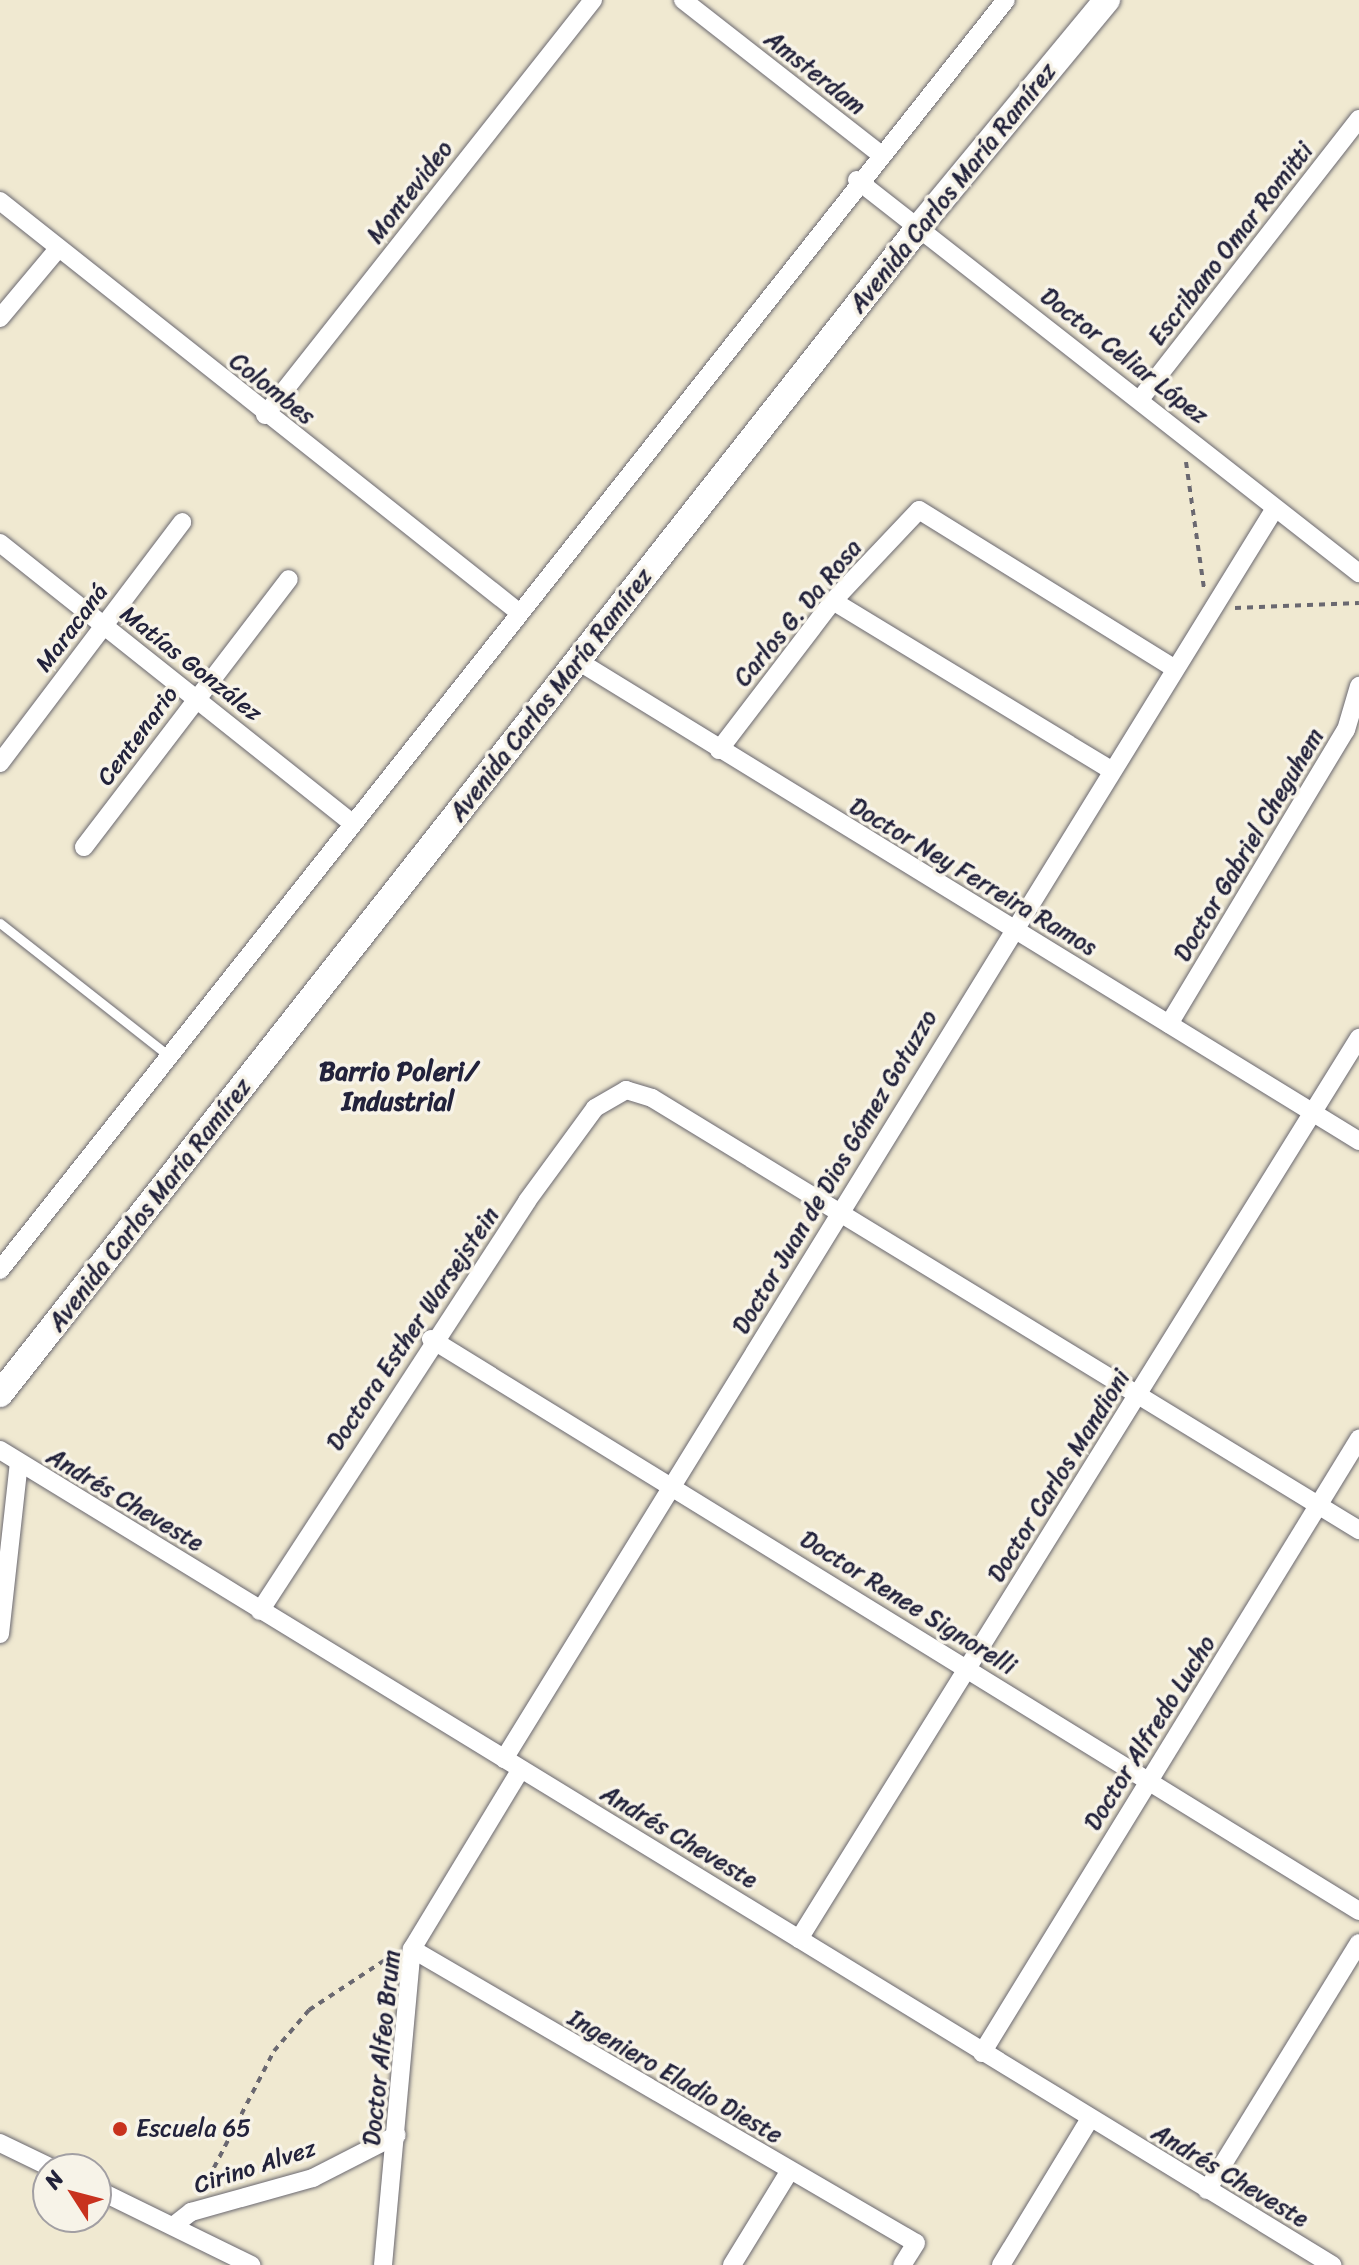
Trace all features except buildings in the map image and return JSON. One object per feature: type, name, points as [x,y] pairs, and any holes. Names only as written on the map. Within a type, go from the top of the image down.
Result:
[{"type":"street","name":"Montevideo","points":[[265,415],[593,0]]},
{"type":"street","name":"Amsterdam","points":[[683,0],[879,153]]},
{"type":"street","points":[[0,1270],[170,1058],[516,610],[857,180],[1006,0]]},
{"type":"street","name":"Avenida Carlos María Ramírez","points":[[0,1394],[919,227],[1107,0]]},
{"type":"street","name":"Escribano Omar Romitti","points":[[1141,398],[1359,119]]},
{"type":"street","name":"Doctor Celiar López","points":[[857,180],[1141,398],[1274,510],[1359,573]]},
{"type":"street","name":"Colombes","points":[[0,201],[265,415],[516,610]]},
{"type":"street","points":[[0,318],[58,249]]},
{"type":"street","name":"Carlos G. Da Rosa","points":[[719,750],[833,601],[919,510],[1172,667]]},
{"type":"street","name":"Doctor Juan de Dios Gómez Gotuzzo","points":[[504,1759],[1207,609],[1274,510]]},
{"type":"street","name":"Maracaná","points":[[3,752],[182,522]]},
{"type":"street","name":"Matías González","points":[[0,543],[352,823]]},
{"type":"street","name":"Centenario","points":[[84,847],[289,579]]},
{"type":"street","points":[[833,601],[1109,769]]},
{"type":"street","name":"Doctor Ney Ferreira Ramos","points":[[578,661],[1011,930],[1313,1113],[1354,1133]]},
{"type":"street","name":"Doctor Gabriel Cheguhem","points":[[1169,1024],[1346,730],[1359,686]]},
{"type":"street","name":"Doctor Carlos Mandioni","points":[[799,1939],[1359,1038]]},
{"type":"street","name":"Doctora Esther Warsejstein","points":[[260,1611],[431,1339],[595,1108],[626,1090],[839,1212]]},
{"type":"street","points":[[839,1212],[1139,1391],[1359,1530]]},
{"type":"street","name":"Doctor Renee Signorelli","points":[[431,1339],[1359,1911]]},
{"type":"street","name":"Doctor Alfredo Lucho","points":[[982,2053],[1359,1439]]},
{"type":"street","name":"Andrés Cheveste","points":[[0,1450],[1089,2120],[1332,2265]]},
{"type":"street","points":[[0,1634],[19,1463]]},
{"type":"street","name":"Doctor Alfeo Brum","points":[[383,2265],[412,1949],[521,1769]]},
{"type":"street","points":[[1207,2190],[1359,1943]]},
{"type":"street","name":"Ingeniero Eladio Dieste","points":[[412,1949],[789,2172],[916,2243],[902,2265]]},
{"type":"street","points":[[1001,2265],[1089,2120]]},
{"type":"street","name":"Cirino Alvez","points":[[173,2226],[191,2212],[313,2178],[397,2135]]},
{"type":"street","points":[[0,2143],[32,2158]]},
{"type":"street","points":[[732,2265],[789,2172]]},
{"type":"street","points":[[112,2197],[251,2265]]},
{"type":"lane","points":[[0,923],[170,1058]]},
{"type":"path","points":[[1182,432],[1207,609],[1359,603]]},
{"type":"path","points":[[191,2212],[274,2051],[309,2010],[380,1957],[412,1949]]},
{"type":"place","name":"Escuela 65","points":[[120,2129]]},
{"type":"district","name":"Barrio Poleri/ Industrial","points":[[398,1087]]}]
